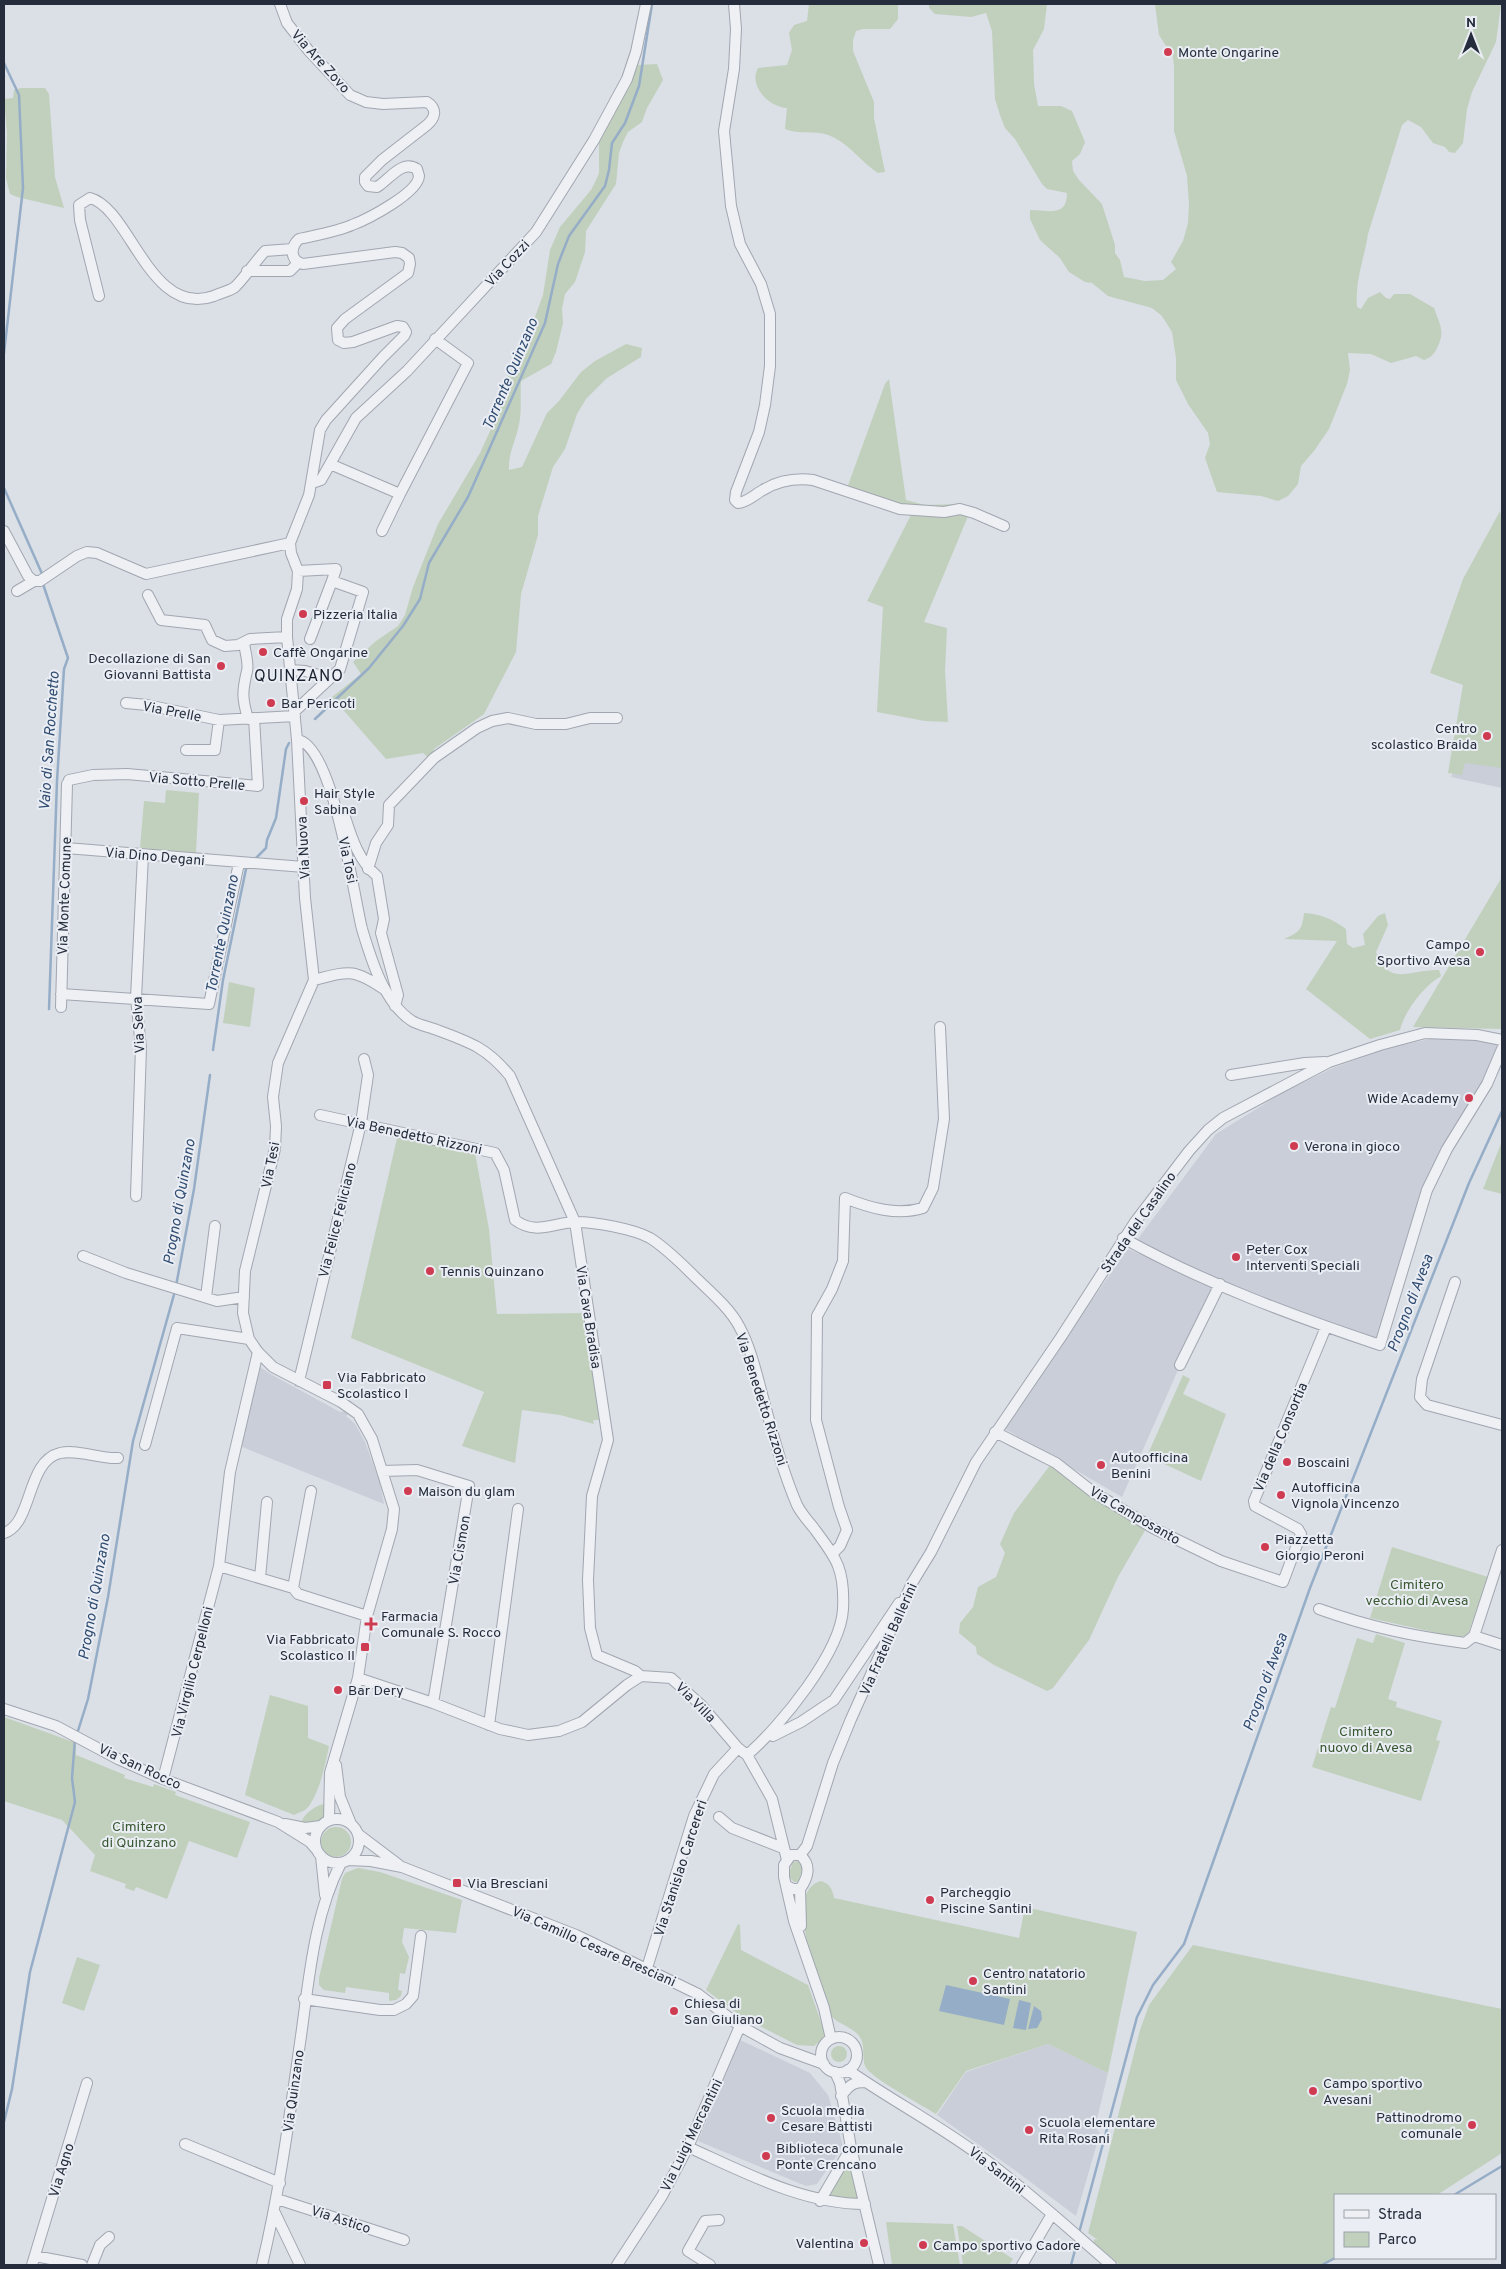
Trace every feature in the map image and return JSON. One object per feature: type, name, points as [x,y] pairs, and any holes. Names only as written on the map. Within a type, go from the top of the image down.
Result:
[{"type":"street","name":"Via Are Zovo","points":[[280,4],[287,23],[309,51],[350,95],[366,102],[383,104],[427,102],[432,106],[435,113],[433,119],[427,125],[382,160],[365,177],[365,182],[368,186],[377,187],[403,167],[411,166],[417,169],[420,176],[414,187],[400,199],[351,226],[299,239],[294,243],[293,249]]},
{"type":"street","name":"Via Cozzi","points":[[312,483],[320,480],[356,418],[407,371],[536,232],[565,188],[627,79],[636,52],[646,4]]},
{"type":"street","points":[[734,4],[736,29],[734,69],[724,131],[731,206],[740,244],[761,284],[770,314],[765,405],[759,432],[736,492],[735,500],[738,503],[743,503],[763,490],[781,482],[804,479],[814,480],[900,509],[944,512],[960,509],[1004,526]]},
{"type":"street","points":[[99,296],[80,220],[79,205],[90,198],[96,199],[110,211],[152,272],[167,286],[184,296],[200,299],[234,288],[265,251],[293,249],[293,257],[298,263]]},
{"type":"street","points":[[247,271],[290,272],[298,263],[314,263],[398,252],[408,256],[410,264],[405,277],[345,319],[338,328],[338,340],[348,343],[397,326],[403,326],[406,332],[326,420],[320,430],[312,483],[290,543],[291,553],[298,571],[336,569],[310,639]]},
{"type":"street","points":[[382,531],[468,363],[436,339]]},
{"type":"street","points":[[330,464],[400,494]]},
{"type":"street","points":[[4,531],[28,576],[40,580]]},
{"type":"street","points":[[17,591],[40,580],[77,556],[87,552],[97,552],[146,574],[290,543]]},
{"type":"street","name":"Via Nuova","points":[[298,571],[297,589],[287,619],[287,638],[295,714],[308,928],[314,980]]},
{"type":"street","points":[[295,714],[340,669],[363,592],[332,581]]},
{"type":"street","points":[[148,595],[161,620],[205,625],[212,640],[224,646],[244,643],[250,639],[287,638]]},
{"type":"street","points":[[244,643],[248,670],[244,678],[243,693],[251,718]]},
{"type":"street","points":[[290,670],[304,671],[329,678]]},
{"type":"street","name":"Via Prelle","points":[[126,703],[147,705],[219,720],[295,714]]},
{"type":"street","name":"Via Sotto Prelle","points":[[68,782],[94,775],[127,774],[258,786],[251,718]]},
{"type":"street","points":[[368,869],[376,843],[388,825],[389,805],[434,758],[477,728],[492,721],[508,718],[536,724],[566,724],[590,718],[617,718]]},
{"type":"street","name":"Via Prelle","points":[[186,750],[215,750],[219,720]]},
{"type":"street","name":"Via Tosi","points":[[297,740],[302,740],[307,745],[320,764],[340,819],[362,929],[384,989],[395,1006]]},
{"type":"street","points":[[320,764],[325,766],[330,773],[354,846],[368,869],[377,876],[384,919],[381,933],[398,995],[395,1006]]},
{"type":"street","name":"Via Monte Comune","points":[[61,1007],[68,782]]},
{"type":"street","name":"Via Dino Degani","points":[[66,848],[304,868]]},
{"type":"street","name":"Via Selva","points":[[136,1196],[141,1048],[136,998],[143,855]]},
{"type":"street","points":[[61,994],[209,1004],[242,863]]},
{"type":"street","name":"Via Tosi","points":[[314,980],[341,972],[353,972],[366,976],[384,989]]},
{"type":"street","name":"Via Tesi","points":[[314,980],[278,1063],[273,1097],[276,1133],[275,1149],[245,1271],[243,1313],[249,1339],[258,1352],[276,1369],[341,1402],[358,1414],[372,1440],[394,1509],[392,1529],[367,1616]]},
{"type":"street","name":"Via Cava Bradisa","points":[[395,1006],[413,1021],[475,1045],[499,1062],[510,1076],[575,1222],[608,1440],[592,1496],[588,1580],[590,1628],[597,1655],[635,1671],[641,1676]]},
{"type":"street","points":[[833,1553],[840,1546],[847,1530],[816,1420],[817,1316],[832,1289],[843,1261],[845,1198],[866,1207],[910,1212],[923,1208],[930,1199],[944,1120],[940,1027]]},
{"type":"street","name":"Strada del Casalino","points":[[996,1432],[1061,1337],[1124,1238],[1160,1187],[1208,1130],[1237,1110],[1329,1062],[1380,1045],[1425,1033],[1477,1035],[1502,1040]]},
{"type":"street","points":[[1124,1238],[1163,1260],[1326,1327],[1380,1346],[1427,1190],[1448,1149],[1487,1084],[1502,1049]]},
{"type":"street","name":"Via Felice Feliciano","points":[[299,1381],[361,1123],[368,1075],[364,1060]]},
{"type":"street","name":"Strada del Casalino","points":[[1231,1075],[1305,1063],[1329,1062]]},
{"type":"street","name":"Via Benedetto Rizzoni","points":[[320,1115],[495,1153],[504,1170],[515,1220],[534,1229],[575,1222],[598,1224],[649,1238],[672,1255],[702,1283],[739,1325],[752,1358],[770,1422],[798,1508],[833,1553],[838,1562],[843,1588],[843,1611],[835,1643],[777,1727],[763,1742]]},
{"type":"street","points":[[206,1297],[215,1226]]},
{"type":"street","points":[[83,1256],[126,1273],[217,1301],[244,1297]]},
{"type":"street","points":[[1455,1282],[1422,1379],[1420,1397],[1427,1405],[1502,1425]]},
{"type":"street","points":[[1180,1365],[1220,1284]]},
{"type":"street","name":"Via della Consortia","points":[[1283,1582],[1301,1534],[1298,1530],[1255,1506],[1254,1501],[1326,1327]]},
{"type":"street","points":[[145,1445],[177,1328],[249,1339]]},
{"type":"street","name":"Via Virgilio Cerpelloni","points":[[163,1779],[219,1566],[230,1472],[258,1352]]},
{"type":"street","name":"Via Camposanto","points":[[996,1432],[1056,1463],[1085,1485],[1154,1528],[1221,1561],[1283,1582]]},
{"type":"street","name":"Via Fratelli Ballerini","points":[[800,1855],[807,1846],[833,1763],[851,1719],[912,1583],[931,1552],[976,1462],[996,1432]]},
{"type":"street","points":[[4,1533],[10,1531],[16,1522],[37,1475],[53,1455],[74,1452],[99,1457],[118,1458]]},
{"type":"street","name":"Via Cismon","points":[[382,1471],[416,1470],[469,1486],[433,1703]]},
{"type":"street","points":[[293,1588],[311,1492]]},
{"type":"street","points":[[260,1578],[267,1502]]},
{"type":"street","points":[[489,1725],[518,1509]]},
{"type":"street","points":[[1319,1609],[1362,1624],[1423,1637],[1465,1643],[1474,1636],[1502,1550]]},
{"type":"street","points":[[219,1566],[293,1588],[298,1594],[367,1616]]},
{"type":"street","points":[[747,1755],[763,1742],[801,1722],[834,1700],[912,1583]]},
{"type":"street","name":"Via Quinzano","points":[[325,1904],[319,1852],[315,1839],[325,1823],[329,1779],[358,1678],[367,1616]]},
{"type":"street","points":[[1474,1636],[1502,1645]]},
{"type":"street","points":[[358,1678],[433,1703],[489,1725],[528,1735],[559,1731],[582,1722],[626,1685],[641,1676]]},
{"type":"street","name":"Via Villa","points":[[641,1676],[671,1678],[706,1710],[738,1748],[747,1755],[772,1799],[787,1860],[784,1872],[794,1921],[835,2038]]},
{"type":"street","name":"Via San Rocco","points":[[4,1709],[82,1738],[118,1759],[163,1779],[278,1822],[305,1828],[325,1823]]},
{"type":"street","name":"Via Stanislao Carcereri","points":[[647,1968],[694,1816],[714,1774],[738,1748]]},
{"type":"street","points":[[336,1754],[336,1777],[340,1797],[358,1834]]},
{"type":"street","points":[[719,1816],[732,1828],[783,1848]]},
{"type":"street","points":[[325,1823],[342,1819],[352,1824]]},
{"type":"street","name":"Via San Rocco","points":[[278,1822],[310,1842],[319,1852]]},
{"type":"street","name":"Via Quinzano","points":[[262,2265],[275,2213],[304,1999],[313,1952],[334,1876],[358,1848],[358,1834]]},
{"type":"street","name":"Via Camillo Cesare Bresciani","points":[[358,1834],[402,1867],[576,1935],[647,1968],[698,1994],[740,2026],[780,2048],[824,2064]]},
{"type":"street","points":[[319,1852],[333,1863],[345,1862]]},
{"type":"street","points":[[787,1860],[791,1855],[800,1855]]},
{"type":"street","name":"Via Villa","points":[[800,1855],[804,1858],[808,1868],[808,1876],[800,1889],[802,1942]]},
{"type":"street","name":"Via Camillo Cesare Bresciani","points":[[345,1862],[402,1867]]},
{"type":"street","points":[[787,1886],[793,1889],[800,1889]]},
{"type":"street","points":[[304,1999],[380,2010],[394,2010],[406,2004],[413,1996],[421,1936]]},
{"type":"street","name":"Via Luigi Mercantini","points":[[617,2265],[662,2196],[688,2147],[740,2026]]},
{"type":"street","points":[[824,2064],[822,2051],[826,2043],[835,2038],[846,2038],[855,2045],[858,2057],[845,2070],[840,2084],[851,2148],[879,2265]]},
{"type":"street","points":[[803,2057],[822,2051]]},
{"type":"street","name":"Via Santini","points":[[824,2064],[845,2070],[938,2126],[980,2156],[1111,2265]]},
{"type":"street","points":[[842,2096],[849,2086],[855,2082],[869,2084]]},
{"type":"street","name":"Via Agno","points":[[82,2265],[33,2261],[87,2084]]},
{"type":"street","points":[[185,2144],[280,2182]]},
{"type":"street","points":[[688,2147],[804,2196],[844,2204],[865,2204]]},
{"type":"street","points":[[820,2200],[851,2148]]},
{"type":"street","name":"Via Astico","points":[[277,2199],[404,2240]]},
{"type":"street","points":[[275,2213],[300,2265]]},
{"type":"street","points":[[1022,2265],[1052,2214]]},
{"type":"street","points":[[710,2265],[688,2251],[705,2220],[719,2220]]},
{"type":"street","points":[[92,2265],[100,2245],[109,2237]]},
{"type":"shaded area","name":"Centro scolastico Braida","points":[[1492,694],[1502,696],[1502,788],[1451,777]]},
{"type":"shaded area","points":[[1430,1039],[1477,1039],[1502,1045],[1429,1192],[1379,1341],[1245,1291],[1135,1243],[1216,1134],[1282,1093],[1333,1068],[1388,1048]]},
{"type":"shaded area","points":[[1128,1249],[1215,1286],[1122,1497],[1005,1429],[1056,1351]]},
{"type":"shaded area","points":[[254,1363],[272,1375],[340,1412],[353,1410],[346,1416],[355,1424],[365,1442],[380,1483],[384,1504],[240,1446]]},
{"type":"shaded area","name":"Scuola media Cesare Battisti","points":[[740,2040],[810,2073],[828,2095],[843,2146],[817,2184],[806,2186],[698,2141]]},
{"type":"shaded area","name":"Scuola elementare Rita Rosani","points":[[1048,2044],[1108,2073],[1095,2127],[1100,2133],[1076,2216],[937,2115],[966,2072]]},
{"type":"green space","points":[[809,4],[898,4],[898,19],[890,29],[863,29],[856,31],[853,40],[853,51],[874,102],[874,118],[885,172],[878,173],[835,138],[817,133],[796,132],[785,129],[787,108],[780,107],[767,100],[758,88],[756,75],[758,68],[787,65],[792,50],[789,33],[794,25],[807,21]]},
{"type":"green space","points":[[929,4],[1047,4],[1044,29],[1033,50],[1034,84],[1038,106],[1061,106],[1072,111],[1085,142],[1080,154],[1072,161],[1073,171],[1102,204],[1115,245],[1115,253],[1120,260],[1124,277],[1145,281],[1163,280],[1176,269],[1171,262],[1183,241],[1188,223],[1189,204],[1187,176],[1174,131],[1173,57],[1159,35],[1155,4],[1501,4],[1496,42],[1472,92],[1467,109],[1463,143],[1455,153],[1449,152],[1445,147],[1433,143],[1421,127],[1408,120],[1402,125],[1368,234],[1359,279],[1357,307],[1361,309],[1368,298],[1380,292],[1390,299],[1394,294],[1410,294],[1434,308],[1441,333],[1441,338],[1435,352],[1424,360],[1416,356],[1391,363],[1371,354],[1348,353],[1350,370],[1347,384],[1329,429],[1301,466],[1298,484],[1288,496],[1278,501],[1261,496],[1217,492],[1205,458],[1210,444],[1208,433],[1188,404],[1176,380],[1176,358],[1172,332],[1162,316],[1152,308],[1108,296],[1092,283],[1085,282],[1069,272],[1060,258],[1040,240],[1030,219],[1030,210],[1055,211],[1060,209],[1064,206],[1067,193],[1047,189],[1042,184],[1015,139],[1005,128],[995,99],[992,31],[986,13],[971,17],[935,14],[929,8]]},
{"type":"green space","points":[[657,64],[663,80],[647,108],[642,122],[628,132],[619,153],[616,184],[586,231],[585,252],[575,282],[565,294],[562,309],[563,323],[551,364],[521,381],[520,419],[510,458],[509,470],[522,467],[547,413],[559,401],[581,372],[595,361],[626,344],[642,348],[641,357],[607,378],[586,399],[577,414],[565,449],[553,467],[538,516],[538,535],[521,594],[516,652],[484,714],[434,749],[431,760],[423,753],[386,759],[332,697],[361,674],[353,662],[376,641],[398,626],[405,615],[413,587],[438,524],[480,453],[496,418],[507,379],[528,336],[543,295],[550,250],[560,227],[591,190],[597,178],[599,173],[599,142],[638,65]]},
{"type":"green space","points":[[21,88],[45,88],[49,94],[55,177],[64,208],[10,194],[6,178],[7,133],[4,99],[13,98],[14,90]]},
{"type":"green space","points":[[889,379],[906,500],[925,505],[960,504],[971,509],[924,622],[947,628],[945,671],[948,722],[925,721],[877,712],[883,607],[867,601],[913,511],[847,488],[885,384]]},
{"type":"green space","points":[[1500,511],[1502,520],[1502,768],[1465,763],[1462,775],[1448,773],[1463,685],[1430,673],[1463,579]]},
{"type":"green space","points":[[166,790],[199,793],[196,853],[140,848],[144,801],[165,803]]},
{"type":"green space","name":"Campo Sportivo Avesa","points":[[1502,877],[1502,1029],[1413,1027]]},
{"type":"green space","points":[[1304,913],[1321,916],[1341,925],[1346,929],[1347,944],[1353,948],[1365,945],[1363,934],[1378,916],[1385,913],[1388,925],[1376,952],[1387,970],[1402,974],[1439,970],[1441,976],[1416,999],[1402,1022],[1400,1030],[1370,1039],[1306,989],[1337,941],[1284,939],[1299,930]]},
{"type":"green space","points":[[229,982],[255,988],[250,1027],[223,1023]]},
{"type":"green space","name":"Tennis Quinzano","points":[[398,1134],[475,1153],[489,1229],[497,1314],[585,1313],[599,1420],[593,1420],[594,1424],[560,1415],[522,1410],[515,1463],[462,1446],[484,1392],[351,1338]]},
{"type":"green space","points":[[1502,1141],[1502,1194],[1483,1189]]},
{"type":"green space","points":[[1183,1375],[1190,1379],[1183,1394],[1226,1414],[1201,1481],[1147,1456]]},
{"type":"green space","points":[[1051,1464],[1147,1527],[1118,1577],[1089,1640],[1053,1688],[1047,1691],[994,1665],[977,1654],[976,1647],[959,1633],[960,1623],[973,1607],[978,1587],[996,1577],[1005,1553],[1000,1544],[1014,1513]]},
{"type":"green space","name":"Cimitero vecchio di Avesa","points":[[1392,1547],[1488,1577],[1468,1634],[1460,1638],[1370,1618]]},
{"type":"green space","name":"Cimitero nuovo di Avesa","points":[[1376,1634],[1405,1643],[1388,1699],[1397,1702],[1396,1707],[1442,1721],[1436,1740],[1440,1741],[1421,1801],[1312,1767],[1331,1707],[1335,1708],[1357,1638],[1373,1643]]},
{"type":"green space","points":[[270,1695],[308,1706],[308,1738],[329,1746],[321,1780],[314,1798],[305,1810],[294,1815],[245,1795]]},
{"type":"green space","name":"Cimitero di Quinzano","points":[[4,1717],[76,1743],[76,1755],[125,1775],[124,1778],[153,1787],[154,1784],[176,1792],[175,1795],[250,1822],[237,1858],[189,1841],[167,1899],[136,1887],[134,1891],[125,1888],[126,1884],[90,1871],[95,1855],[62,1820],[4,1801]]},
{"type":"green space","points":[[327,1803],[325,1815],[320,1821],[301,1824],[304,1816],[311,1810]]},
{"type":"green space","points":[[336,1827],[347,1831],[351,1842],[347,1853],[336,1857],[325,1853],[321,1842],[325,1831]]},
{"type":"green space","points":[[798,1861],[803,1865],[799,1882],[794,1882],[790,1878],[790,1870],[793,1862]]},
{"type":"green space","points":[[358,1868],[380,1872],[462,1900],[456,1933],[404,1928],[402,1942],[409,1957],[405,1974],[400,1973],[398,1990],[402,1991],[401,1996],[396,2000],[389,2001],[389,1993],[346,1987],[345,1993],[324,1990],[319,1985],[342,1879],[345,1873]]},
{"type":"green space","name":"Centro natatorio Santini","points":[[821,1881],[830,1887],[834,1898],[1019,1938],[1025,1907],[1137,1932],[1108,2073],[1048,2044],[966,2071],[936,2114],[886,2084],[865,2066],[862,2042],[859,2035],[831,2016],[813,1964],[807,1942],[804,1903],[809,1889]]},
{"type":"green space","points":[[738,1924],[740,1925],[741,1950],[808,1985],[826,2036],[814,2046],[797,2045],[742,2017],[706,1990]]},
{"type":"green space","name":"Campo sportivo Avesani","points":[[1193,1945],[1502,2009],[1502,2153],[1439,2194],[1334,2194],[1334,2259],[1322,2265],[1120,2265],[1093,2242],[1095,2239],[1098,2240],[1088,2233],[1140,2030],[1149,2005]]},
{"type":"green space","points":[[77,1957],[100,1965],[84,2011],[62,2003]]},
{"type":"green space","points":[[839,2046],[847,2054],[839,2062],[831,2054]]},
{"type":"green space","points":[[849,2156],[859,2199],[842,2198],[826,2194]]},
{"type":"green space","name":"Campo sportivo Cadore","points":[[886,2222],[953,2224],[960,2265],[892,2265]]},
{"type":"green space","points":[[957,2226],[962,2226],[1013,2259],[1009,2265],[963,2265]]},
{"type":"water","points":[[946,1985],[1010,1999],[1004,2025],[939,2011]]},
{"type":"water","points":[[1019,2000],[1031,2003],[1026,2030],[1013,2028]]},
{"type":"water","points":[[1034,2006],[1041,2011],[1042,2019],[1037,2028],[1028,2029]]},
{"type":"waterway","name":"Torrente Quinzano","points":[[315,719],[369,668],[403,626],[420,599],[429,563],[468,497],[545,323],[558,264],[569,236],[605,186],[612,143],[625,123],[639,86],[652,4]]},
{"type":"waterway","name":"Vaio di San Rocchetto","points":[[4,63],[19,95],[23,188],[4,353]]},
{"type":"waterway","name":"Vaio di San Rocchetto","points":[[4,488],[43,576]]},
{"type":"waterway","name":"Vaio di San Rocchetto","points":[[43,584],[68,658],[64,669],[57,781],[49,1009]]},
{"type":"waterway","name":"Torrente Quinzano","points":[[254,860],[266,848],[267,840],[276,818],[286,749],[289,743]]},
{"type":"waterway","name":"Torrente Quinzano","points":[[213,1050],[223,980],[246,869],[249,866]]},
{"type":"waterway","name":"Progno di Quinzano","points":[[176,1286],[194,1189],[210,1075]]},
{"type":"waterway","name":"Progno di Avesa","points":[[1079,2233],[1137,2017],[1153,1985],[1184,1944],[1310,1588],[1469,1183],[1502,1111]]},
{"type":"waterway","name":"Progno di Quinzano","points":[[77,1734],[88,1699],[108,1597],[133,1441],[175,1291]]},
{"type":"waterway","name":"Progno di Quinzano","points":[[4,2122],[12,2089],[30,1972],[75,1802],[72,1778],[75,1739]]},
{"type":"waterway","points":[[1456,2194],[1502,2166]]},
{"type":"waterway","name":"Progno di Avesa","points":[[1071,2265],[1078,2239]]},
{"type":"waterway","points":[[1322,2265],[1334,2259]]},
{"type":"place","name":"Monte Ongarine","points":[[1168,52]]},
{"type":"place","name":"Pizzeria Italia","points":[[303,614]]},
{"type":"place","name":"Caffè Ongarine","points":[[263,652]]},
{"type":"place","name":"Decollazione di San Giovanni Battista","points":[[221,666]]},
{"type":"place","name":"Bar Pericoti","points":[[271,703]]},
{"type":"place","name":"Centro scolastico Braida","points":[[1487,736]]},
{"type":"place","name":"Hair Style Sabina","points":[[304,801]]},
{"type":"place","name":"Campo Sportivo Avesa","points":[[1480,952]]},
{"type":"place","name":"Wide Academy","points":[[1469,1098]]},
{"type":"place","name":"Verona in gioco","points":[[1294,1146]]},
{"type":"place","name":"Peter Cox Interventi Speciali","points":[[1236,1257]]},
{"type":"place","name":"Tennis Quinzano","points":[[430,1271]]},
{"type":"place","name":"Via Fabbricato Scolastico I","points":[[327,1385]]},
{"type":"place","name":"Boscaini","points":[[1287,1462]]},
{"type":"place","name":"Autoofficina Benini","points":[[1101,1465]]},
{"type":"place","name":"Maison du glam","points":[[408,1491]]},
{"type":"place","name":"Autofficina Vignola Vincenzo","points":[[1281,1495]]},
{"type":"place","name":"Piazzetta Giorgio Peroni","points":[[1265,1547]]},
{"type":"place","name":"Farmacia Comunale S. Rocco","points":[[371,1624]]},
{"type":"place","name":"Via Fabbricato Scolastico II","points":[[365,1647]]},
{"type":"place","name":"Bar Dery","points":[[338,1690]]},
{"type":"place","name":"Via Bresciani","points":[[457,1883]]},
{"type":"place","name":"Parcheggio Piscine Santini","points":[[930,1900]]},
{"type":"place","name":"Centro natatorio Santini","points":[[973,1981]]},
{"type":"place","name":"Chiesa di San Giuliano","points":[[674,2011]]},
{"type":"place","name":"Campo sportivo Avesani","points":[[1313,2091]]},
{"type":"place","name":"Scuola media Cesare Battisti","points":[[771,2118]]},
{"type":"place","name":"Pattinodromo comunale","points":[[1472,2125]]},
{"type":"place","name":"Scuola elementare Rita Rosani","points":[[1029,2130]]},
{"type":"place","name":"Biblioteca comunale Ponte Crencano","points":[[766,2156]]},
{"type":"place","name":"Valentina","points":[[864,2243]]},
{"type":"place","name":"Campo sportivo Cadore","points":[[923,2245]]},
{"type":"district","name":"QUINZANO","points":[[299,675]]}]
